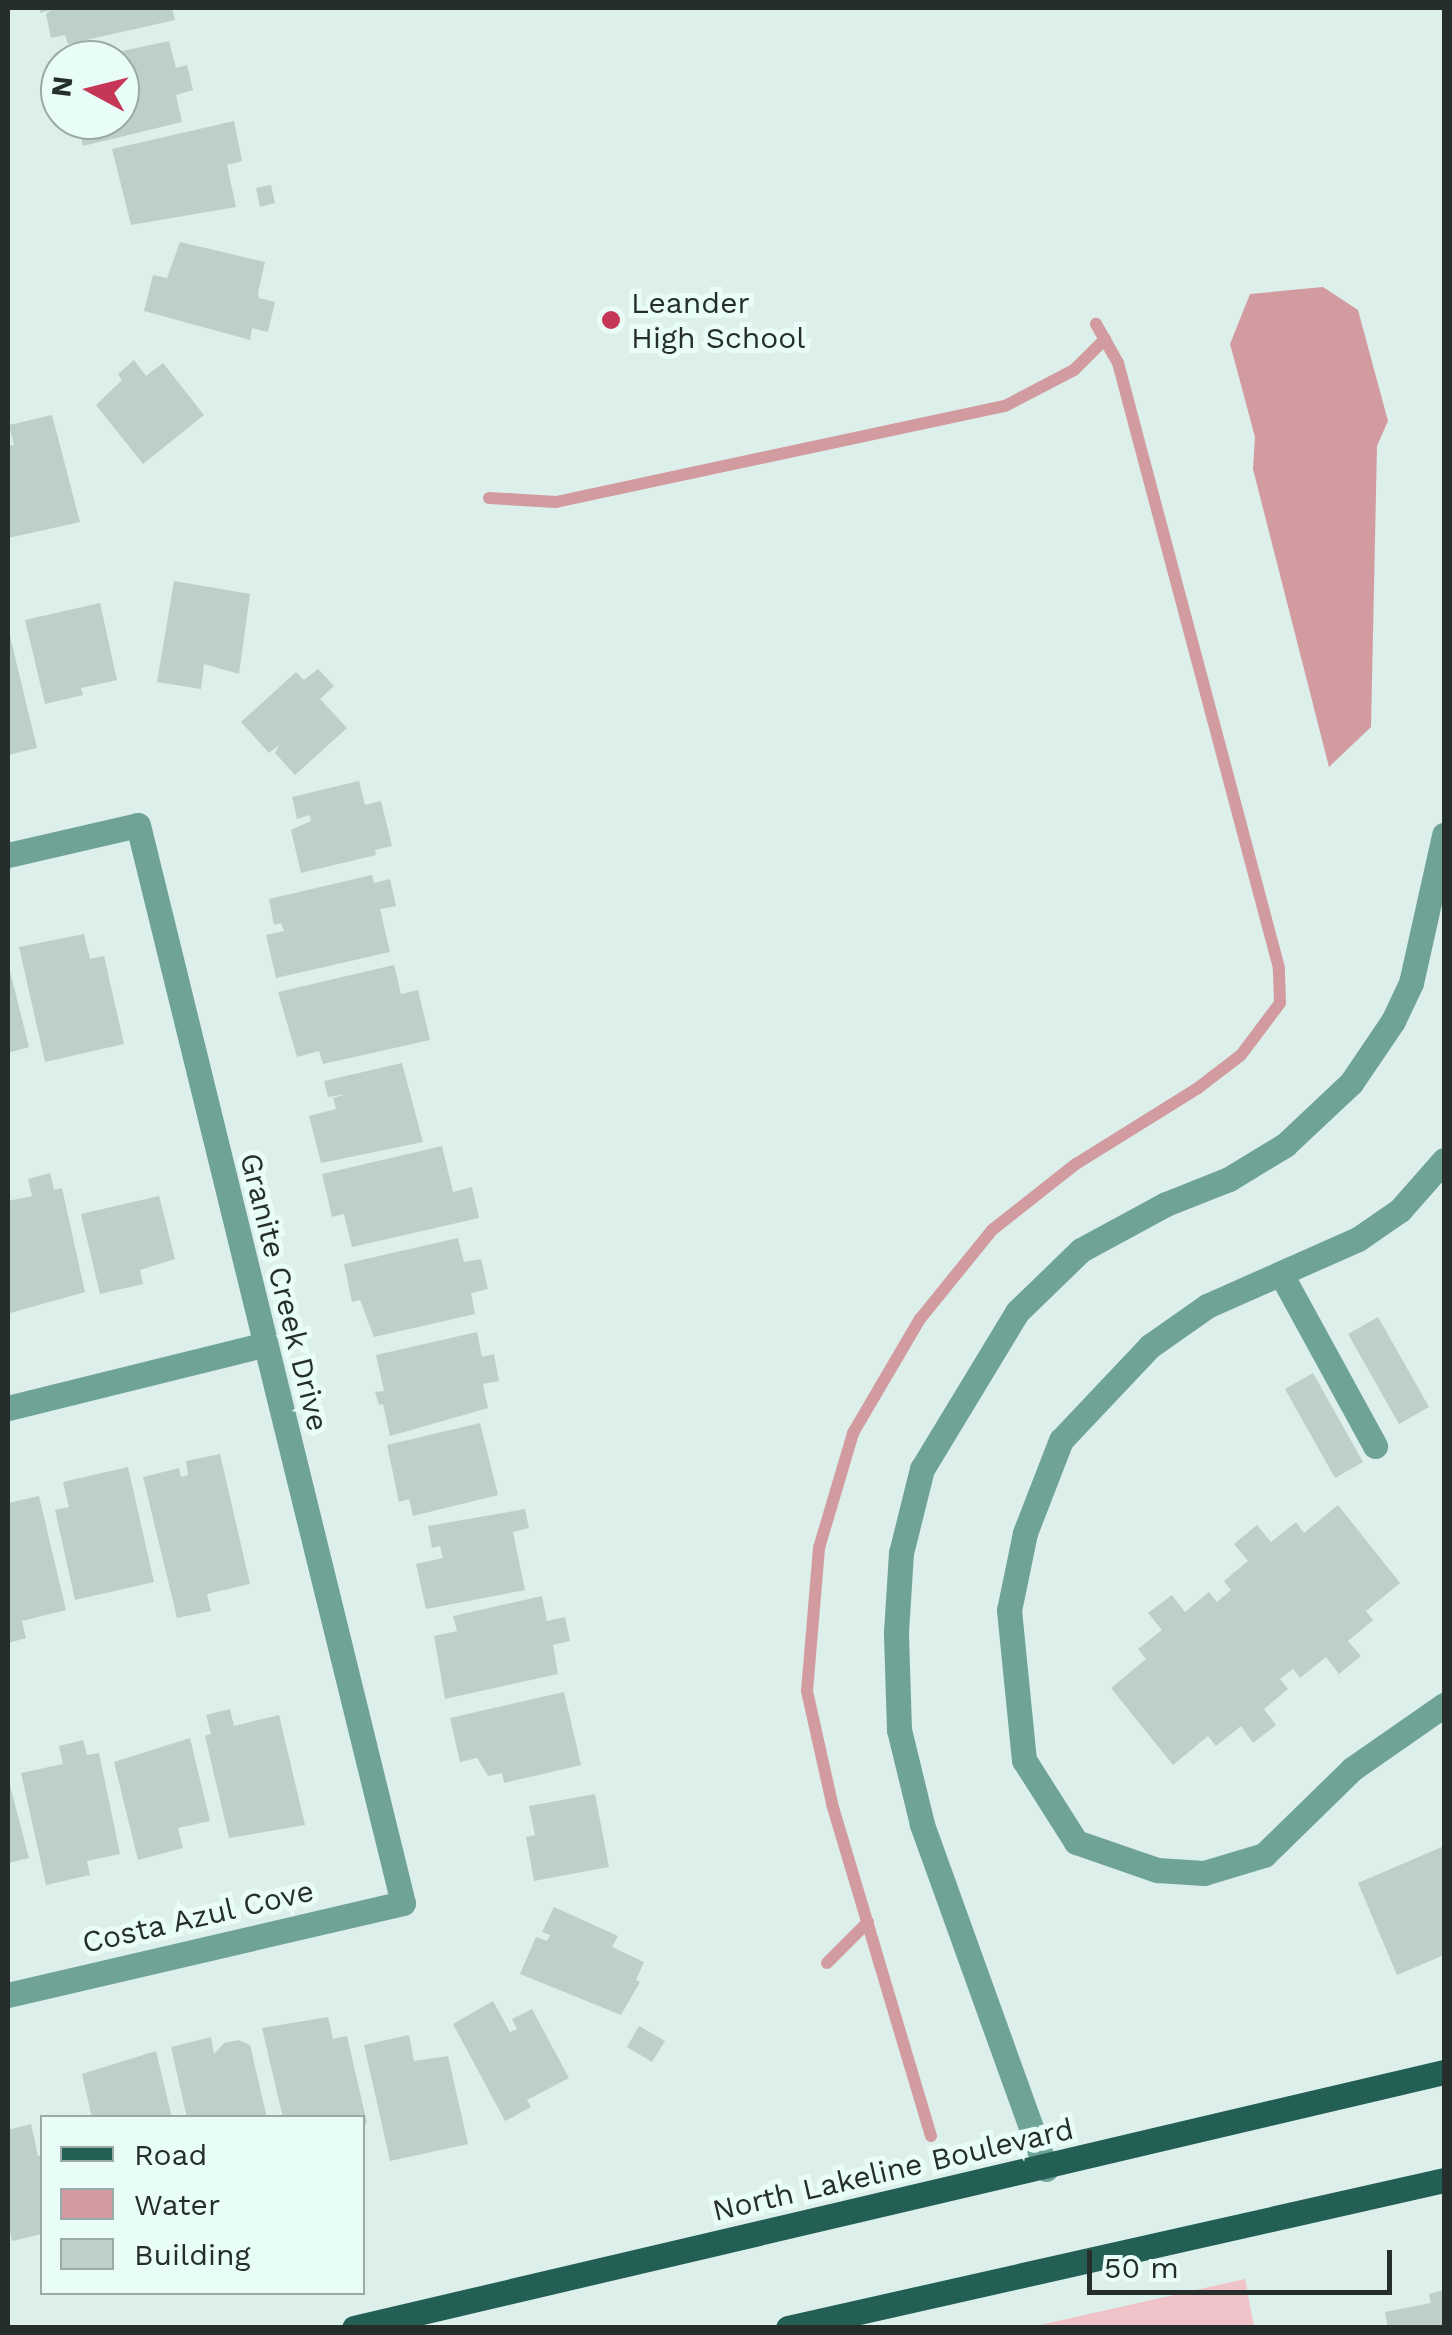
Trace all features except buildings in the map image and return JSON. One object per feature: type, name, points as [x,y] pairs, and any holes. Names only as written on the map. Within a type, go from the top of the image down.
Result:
[{"type":"main road","name":"North Lakeline Boulevard","points":[[354,2328],[1046,2169],[1444,2072]]},
{"type":"main road","points":[[788,2328],[1444,2180]]},
{"type":"street","name":"Granite Creek Drive","points":[[8,855],[138,825],[402,1902]]},
{"type":"street","points":[[1046,2169],[922,1824],[899,1730],[896,1632],[901,1553],[922,1469],[1017,1312],[1081,1250],[1166,1204],[1229,1179],[1285,1145],[1351,1083],[1393,1022],[1411,983],[1444,835]]},
{"type":"street","points":[[1444,1160],[1400,1210],[1358,1238],[1207,1306],[1150,1346],[1061,1440],[1025,1533],[1009,1610],[1024,1760],[1076,1842],[1157,1870],[1204,1873],[1264,1854],[1352,1770],[1444,1705]]},
{"type":"street","points":[[1281,1274],[1375,1446]]},
{"type":"street","points":[[8,1408],[263,1345]]},
{"type":"street","name":"Costa Azul Cove","points":[[8,1994],[402,1902]]},
{"type":"shaded area","points":[[1245,2279],[1254,2327],[1031,2327]]},
{"type":"water","points":[[1323,287],[1358,310],[1388,421],[1377,446],[1371,727],[1329,767],[1253,469],[1255,437],[1230,344],[1250,294]]},
{"type":"waterway","points":[[931,2136],[832,1803],[807,1691],[819,1548],[853,1433],[920,1319],[992,1230],[1076,1164],[1198,1088],[1241,1055],[1280,1003],[1279,968],[1118,363],[1096,324]]},
{"type":"waterway","points":[[489,498],[556,502],[1005,406],[1074,370],[1105,339]]},
{"type":"waterway","points":[[827,1963],[868,1922]]},
{"type":"place","name":"Leander High School","points":[[611,320]]}]
